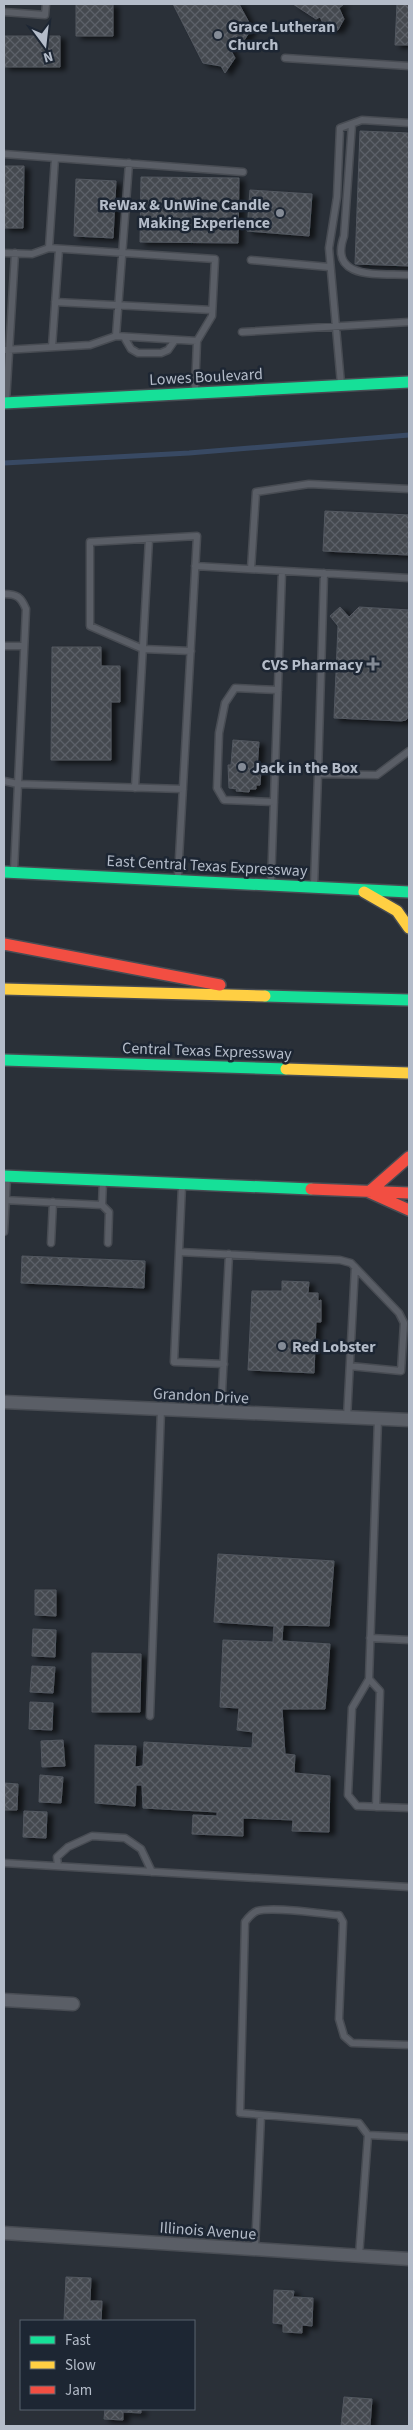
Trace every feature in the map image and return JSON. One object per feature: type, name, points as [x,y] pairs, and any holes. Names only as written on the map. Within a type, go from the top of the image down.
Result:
[{"type":"main road","name":"Lowes Boulevard","points":[[5,403],[409,382]]},
{"type":"main road","name":"East Central Texas Expressway","points":[[9,872],[409,892]]},
{"type":"main road","points":[[389,892],[409,881]]},
{"type":"main road","points":[[363,891],[397,911],[409,928]]},
{"type":"main road","points":[[4,944],[162,973],[278,998]]},
{"type":"main road","points":[[4,989],[278,998],[409,1000]]},
{"type":"main road","name":"Central Texas Expressway","points":[[4,1060],[409,1073]]},
{"type":"main road","points":[[369,1192],[409,1157]]},
{"type":"main road","points":[[5,1176],[409,1194]]},
{"type":"main road","points":[[369,1192],[409,1210]]},
{"type":"street","name":"Grandon Drive","points":[[4,1402],[403,1420],[409,1427]]},
{"type":"street","points":[[4,2000],[73,2004]]},
{"type":"street","name":"Illinois Avenue","points":[[4,2233],[409,2259]]},
{"type":"lane","points":[[4,12],[45,15],[46,4]]},
{"type":"lane","points":[[285,58],[409,66]]},
{"type":"lane","points":[[341,385],[328,248],[338,197],[340,128],[362,120],[409,123]]},
{"type":"lane","points":[[352,124],[344,236],[339,250],[341,259],[349,269],[362,272],[409,275]]},
{"type":"lane","points":[[4,154],[243,172]]},
{"type":"lane","points":[[48,248],[55,158]]},
{"type":"lane","points":[[116,336],[129,163]]},
{"type":"lane","points":[[4,252],[32,254],[48,248],[215,259],[212,316],[197,341],[194,393]]},
{"type":"lane","points":[[52,347],[59,249]]},
{"type":"lane","points":[[5,403],[7,350],[15,253]]},
{"type":"lane","points":[[251,260],[329,267]]},
{"type":"lane","points":[[55,302],[212,310]]},
{"type":"lane","points":[[242,332],[409,322]]},
{"type":"lane","points":[[7,350],[90,345],[116,336],[197,341]]},
{"type":"lane","points":[[124,337],[131,349],[138,353],[161,353],[168,350],[175,340]]},
{"type":"lane","points":[[251,569],[256,492],[309,484],[409,489]]},
{"type":"lane","points":[[178,879],[191,651],[197,536],[90,542],[90,626],[143,649],[191,651]]},
{"type":"lane","points":[[135,788],[150,539]]},
{"type":"lane","points":[[195,566],[409,578]]},
{"type":"lane","points":[[270,885],[282,571]]},
{"type":"lane","points":[[314,888],[324,573]]},
{"type":"lane","points":[[4,594],[16,594],[22,600],[26,609],[18,784],[9,872]]},
{"type":"lane","points":[[4,646],[24,646]]},
{"type":"lane","points":[[274,802],[224,800],[217,788],[219,734],[225,703],[235,688],[278,690]]},
{"type":"lane","points":[[318,774],[377,775],[409,751]]},
{"type":"lane","points":[[4,781],[18,784],[183,789]]},
{"type":"lane","points":[[4,1232],[5,1176]]},
{"type":"lane","points":[[102,1205],[103,1180]]},
{"type":"lane","points":[[182,1184],[174,1362],[224,1364]]},
{"type":"lane","points":[[5,1200],[102,1205],[109,1212],[108,1243]]},
{"type":"lane","points":[[51,1243],[52,1202]]},
{"type":"lane","points":[[179,1252],[351,1262],[399,1313],[404,1323],[401,1371],[350,1366]]},
{"type":"lane","points":[[222,1412],[229,1254]]},
{"type":"lane","points":[[348,1418],[355,1267]]},
{"type":"lane","points":[[150,1716],[161,1409]]},
{"type":"lane","points":[[378,1419],[369,1679],[352,1708],[348,1795],[357,1806],[409,1808]]},
{"type":"lane","points":[[370,1638],[409,1640]]},
{"type":"lane","points":[[369,1679],[380,1691],[376,1807]]},
{"type":"lane","points":[[58,1866],[57,1857],[68,1846],[92,1836],[125,1838],[141,1849],[152,1872]]},
{"type":"lane","points":[[4,1863],[409,1887]]},
{"type":"lane","points":[[359,2256],[368,2135],[359,2123],[240,2113],[246,1922],[255,1911],[268,1910],[339,1915],[343,1922],[339,2019],[344,2036],[352,2043],[409,2045]]},
{"type":"lane","points":[[255,2249],[261,2115]]},
{"type":"lane","points":[[368,2135],[409,2137]]},
{"type":"building","points":[[76,4],[113,4],[113,36],[76,36]]},
{"type":"building","name":"Grace Lutheran Church","points":[[173,4],[239,4],[252,28],[243,42],[237,42],[229,47],[235,58],[225,73],[221,66],[203,63]]},
{"type":"building","name":"Grace Lutheran Church","points":[[293,4],[344,4],[339,8],[344,19],[338,30],[326,29],[320,17],[316,19]]},
{"type":"building","points":[[397,4],[409,4],[409,45],[395,45]]},
{"type":"building","points":[[4,36],[60,36],[60,67],[4,67]]},
{"type":"building","points":[[360,131],[409,133],[409,266],[355,264]]},
{"type":"building","points":[[4,166],[24,166],[23,228],[4,228]]},
{"type":"building","points":[[141,177],[239,178],[238,243],[140,242]]},
{"type":"building","points":[[76,179],[116,181],[113,238],[74,236]]},
{"type":"building","name":"ReWax & UnWine Candle Making Experience","points":[[250,190],[312,194],[309,236],[247,231]]},
{"type":"building","points":[[325,511],[409,515],[408,555],[323,551]]},
{"type":"building","name":"CVS Pharmacy","points":[[340,607],[349,617],[359,607],[409,610],[409,716],[406,720],[334,718],[338,626],[330,616]]},
{"type":"building","points":[[52,647],[101,647],[101,666],[120,666],[120,702],[111,702],[111,760],[51,760]]},
{"type":"building","name":"Jack in the Box","points":[[233,740],[259,742],[257,769],[261,770],[260,785],[256,785],[256,789],[250,789],[249,792],[236,791],[237,789],[229,788],[228,765],[231,765]]},
{"type":"building","points":[[22,1256],[145,1261],[144,1288],[21,1283]]},
{"type":"building","name":"Red Lobster","points":[[282,1281],[309,1282],[308,1293],[318,1293],[318,1301],[321,1300],[321,1322],[316,1322],[314,1373],[248,1370],[252,1291],[282,1291]]},
{"type":"building","points":[[218,1554],[334,1561],[329,1626],[283,1625],[282,1641],[330,1644],[325,1709],[282,1709],[285,1754],[295,1755],[294,1773],[330,1776],[329,1832],[292,1831],[293,1820],[243,1818],[243,1836],[192,1834],[193,1815],[217,1816],[217,1812],[143,1808],[142,1785],[136,1785],[135,1806],[95,1803],[95,1745],[136,1746],[135,1767],[143,1766],[144,1742],[252,1748],[253,1732],[237,1730],[239,1708],[220,1707],[223,1640],[273,1642],[274,1626],[214,1622]]},
{"type":"building","points":[[35,1590],[56,1590],[56,1616],[35,1615]]},
{"type":"building","points":[[33,1629],[56,1630],[55,1657],[32,1656]]},
{"type":"building","points":[[92,1653],[141,1654],[140,1712],[92,1712]]},
{"type":"building","points":[[32,1666],[55,1667],[53,1693],[30,1692]]},
{"type":"building","points":[[30,1702],[53,1703],[52,1730],[29,1729]]},
{"type":"building","points":[[63,1740],[65,1766],[42,1767],[41,1741]]},
{"type":"building","points":[[40,1775],[63,1777],[61,1803],[39,1802]]},
{"type":"building","points":[[4,1783],[18,1784],[17,1810],[4,1810]]},
{"type":"building","points":[[24,1811],[47,1812],[46,1838],[23,1837]]},
{"type":"building","points":[[66,2277],[91,2278],[90,2301],[102,2301],[101,2320],[64,2320]]},
{"type":"building","points":[[274,2290],[294,2291],[293,2297],[313,2298],[312,2326],[302,2325],[302,2333],[283,2332],[283,2324],[273,2323]]},
{"type":"building","points":[[344,2397],[372,2399],[370,2426],[341,2426]]},
{"type":"building","points":[[105,2410],[141,2410],[141,2413],[123,2412],[123,2420],[104,2419]]},
{"type":"waterway","points":[[4,463],[189,453],[409,435]]},
{"type":"traffic: fast","points":[[4,403],[409,382]]},
{"type":"traffic: fast","points":[[4,872],[409,892]]},
{"type":"traffic: fast","points":[[265,996],[409,1000]]},
{"type":"traffic: fast","points":[[4,1060],[286,1069]]},
{"type":"traffic: fast","points":[[4,1176],[311,1189]]},
{"type":"traffic: slow","points":[[364,892],[397,911],[409,928]]},
{"type":"traffic: slow","points":[[4,989],[265,996]]},
{"type":"traffic: slow","points":[[286,1069],[409,1073]]},
{"type":"traffic: jam","points":[[4,944],[220,985]]},
{"type":"traffic: jam","points":[[409,1157],[369,1192],[409,1210]]},
{"type":"traffic: jam","points":[[311,1189],[409,1193]]},
{"type":"place","name":"Grace Lutheran Church","points":[[218,35]]},
{"type":"place","name":"ReWax & UnWine Candle Making Experience","points":[[280,213]]},
{"type":"place","name":"CVS Pharmacy","points":[[373,664]]},
{"type":"place","name":"Jack in the Box","points":[[242,767]]},
{"type":"place","name":"Red Lobster","points":[[282,1346]]}]
